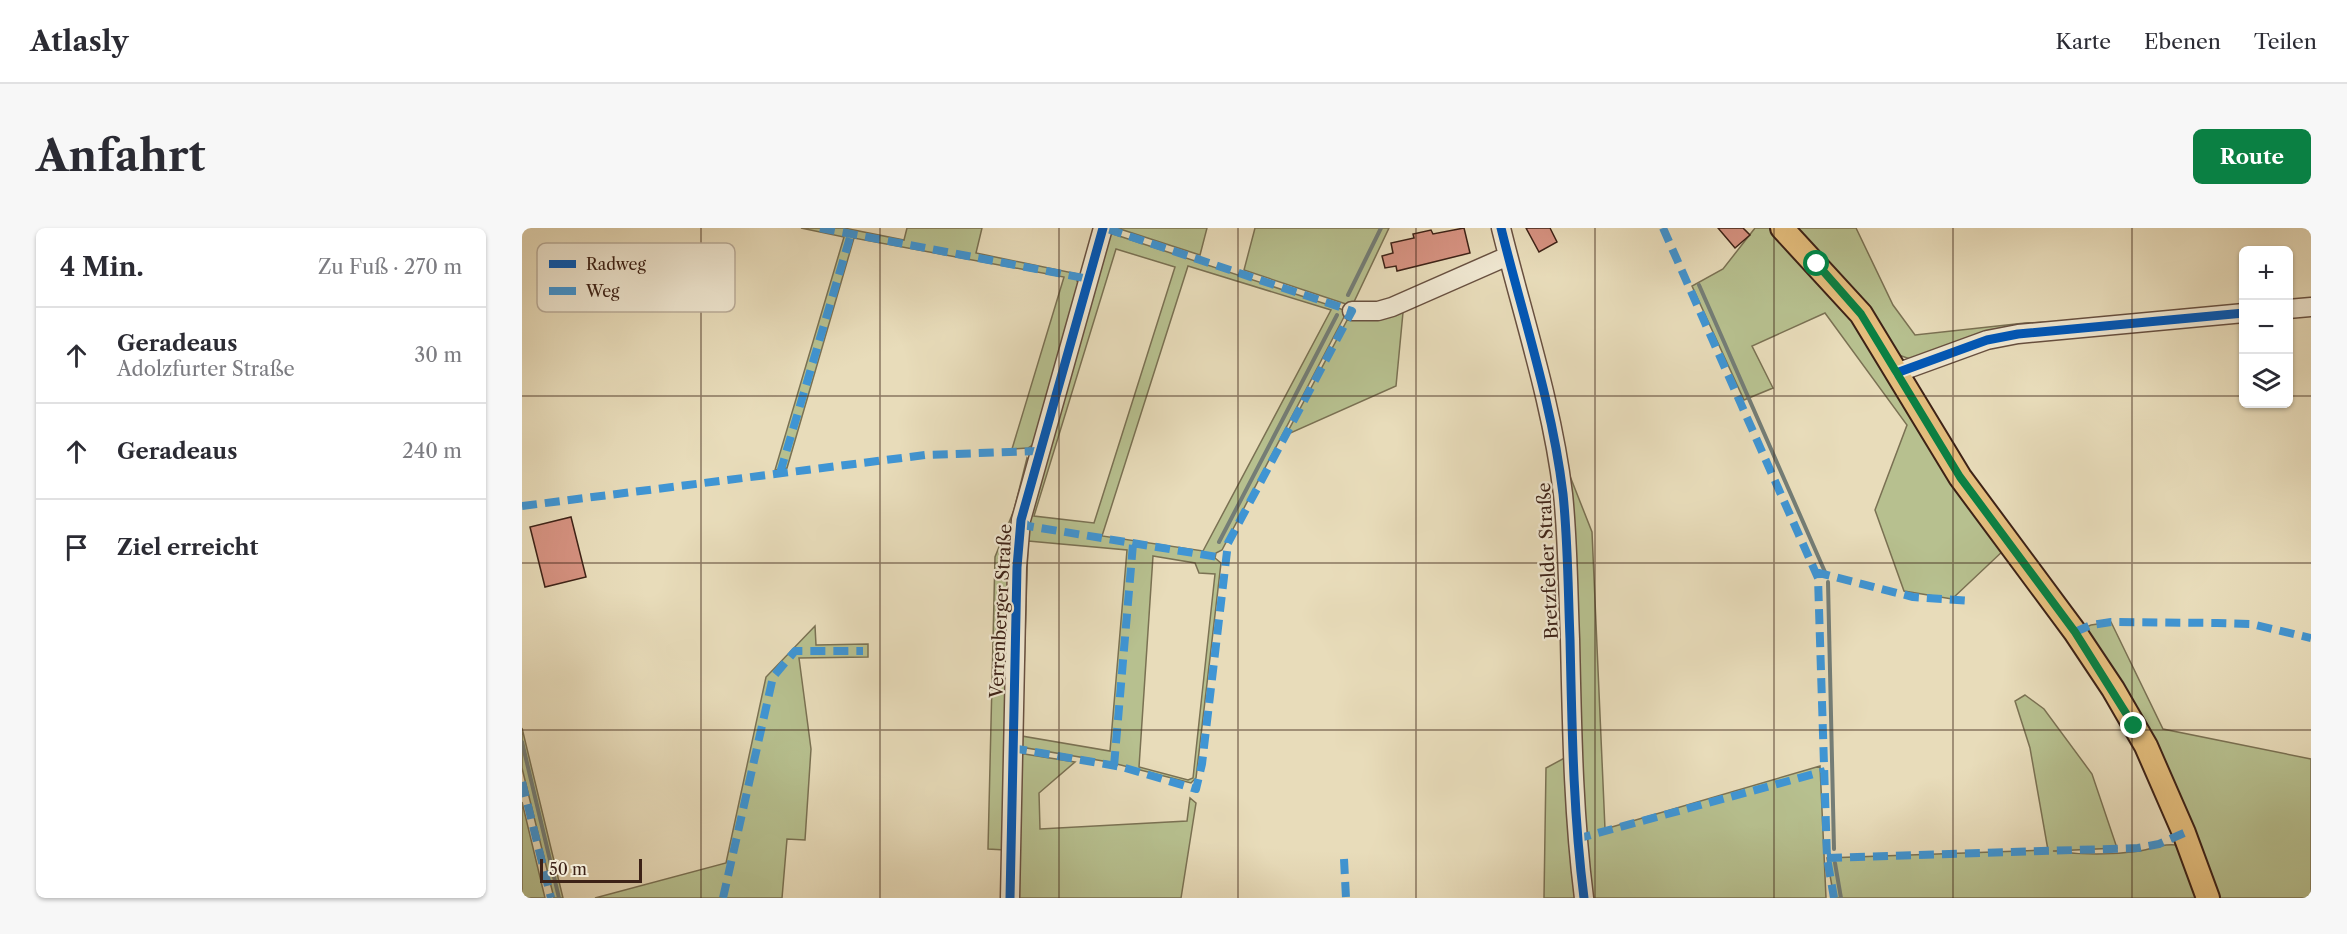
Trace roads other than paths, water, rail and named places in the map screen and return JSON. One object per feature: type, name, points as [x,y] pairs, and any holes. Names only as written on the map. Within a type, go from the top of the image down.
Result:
[{"type":"main road","points":[[1782,228],[1861,314],[1899,372],[1960,477],[2075,632],[2113,689],[2146,746],[2184,833],[2208,898]]},
{"type":"street","name":"Verrenberger Straße","points":[[1010,898],[1017,567],[1021,520],[1103,228]]},
{"type":"street","name":"Bretzfelder Straße","points":[[1501,228],[1541,375],[1555,438],[1563,495],[1576,829],[1584,898]]},
{"type":"street","points":[[1352,310],[1378,311],[1392,307],[1508,256]]},
{"type":"street","points":[[2293,309],[2311,307]]},
{"type":"street","points":[[1899,372],[1987,340],[2018,334],[2239,313]]},
{"type":"waterway","points":[[1348,295],[1381,228]]},
{"type":"waterway","points":[[1699,285],[1825,572]]},
{"type":"waterway","points":[[1219,542],[1337,315]]},
{"type":"waterway","points":[[1828,582],[1834,849]]},
{"type":"waterway","points":[[522,742],[559,898]]},
{"type":"waterway","points":[[1835,863],[1841,898]]}]
